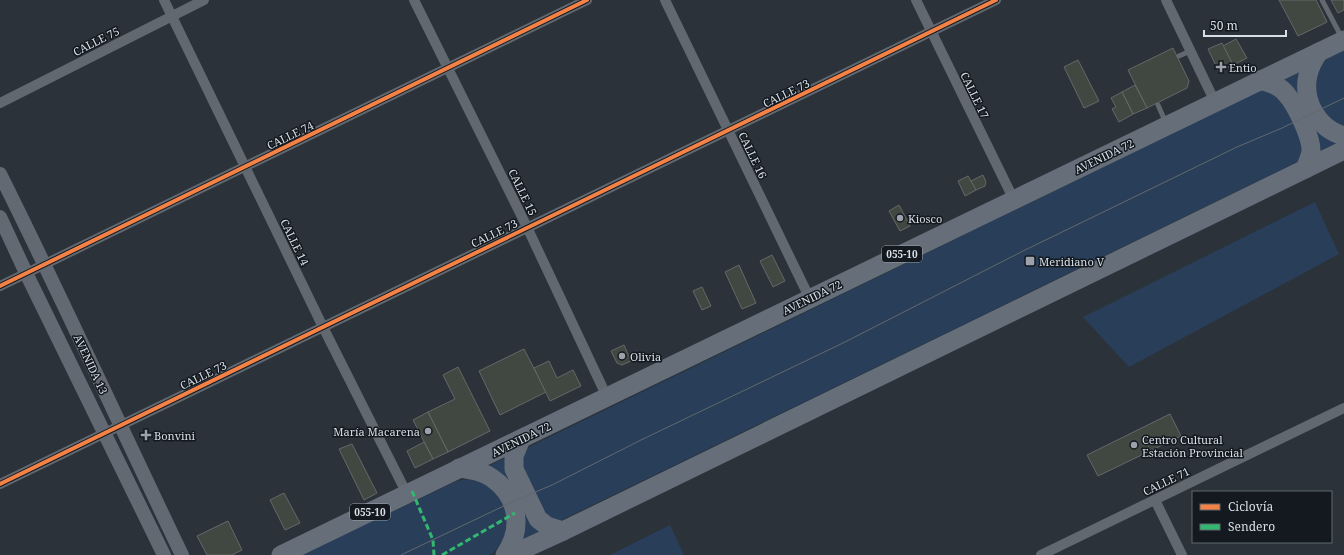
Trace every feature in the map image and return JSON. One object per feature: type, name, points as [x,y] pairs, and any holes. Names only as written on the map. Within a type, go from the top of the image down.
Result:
[{"type":"highway","name":"AVENIDA 72","points":[[281,555],[1343,40]]},
{"type":"highway","points":[[1319,52],[1312,63],[1308,75],[1307,88],[1309,100],[1318,119],[1327,128],[1344,136]]},
{"type":"highway","points":[[1260,80],[1275,85],[1287,94],[1301,119],[1309,138],[1311,152],[1305,169]]},
{"type":"highway","points":[[511,555],[1344,150]]},
{"type":"highway","points":[[521,439],[514,456],[514,469],[538,519],[547,526],[563,531]]},
{"type":"highway","points":[[460,468],[477,471],[491,478],[503,488],[512,502],[515,513],[516,530],[512,545],[505,555]]},
{"type":"street","name":"CALLE 14","points":[[164,0],[323,327],[407,494]]},
{"type":"street","name":"CALLE 75","points":[[0,103],[204,0]]},
{"type":"street","name":"CALLE 15","points":[[414,0],[527,227],[607,397]]},
{"type":"street","name":"CALLE 74","points":[[0,286],[587,0]]},
{"type":"street","name":"CALLE 16","points":[[665,0],[810,299]]},
{"type":"street","name":"CALLE 17","points":[[916,0],[1014,200]]},
{"type":"street","name":"CALLE 73","points":[[0,484],[527,227],[931,33],[996,0]]},
{"type":"street","points":[[1166,0],[1215,102]]},
{"type":"street","name":"AVENIDA 13","points":[[0,174],[45,264],[182,555]]},
{"type":"street","name":"AVENIDA 13","points":[[0,218],[164,555]]},
{"type":"street","name":"CALLE 71","points":[[1041,555],[1344,408]]},
{"type":"street","points":[[1155,500],[1182,555]]},
{"type":"lane","points":[[1322,0],[1343,40]]},
{"type":"lane","points":[[1179,56],[1190,51]]},
{"type":"lane","points":[[1158,105],[1168,125]]},
{"type":"shaded area","points":[[1344,50],[1344,129],[1332,123],[1314,97],[1317,73],[1323,63],[1331,56]]},
{"type":"shaded area","points":[[1303,70],[1300,85],[1340,141],[1316,153],[1281,81]]},
{"type":"shaded area","points":[[1263,89],[1278,91],[1306,144],[1299,161],[560,521],[546,519],[518,457],[523,450]]},
{"type":"shaded area","points":[[1315,202],[1339,254],[1129,367],[1083,317]]},
{"type":"shaded area","points":[[508,456],[543,529],[519,541],[523,528],[485,468]]},
{"type":"shaded area","points":[[469,479],[484,482],[494,488],[510,510],[503,542],[493,553],[489,555],[301,555],[457,481]]},
{"type":"shaded area","points":[[670,525],[684,555],[610,555]]},
{"type":"building","points":[[1279,0],[1316,0],[1327,22],[1298,36]]},
{"type":"building","points":[[1331,0],[1344,0],[1344,10],[1338,13]]},
{"type":"building","points":[[1236,39],[1247,58],[1233,65],[1223,46]]},
{"type":"building","points":[[1222,43],[1233,65],[1219,72],[1208,49]]},
{"type":"building","points":[[1173,48],[1189,81],[1187,88],[1147,108],[1128,70]]},
{"type":"building","points":[[1078,60],[1099,101],[1084,108],[1064,67]]},
{"type":"building","points":[[1135,85],[1147,108],[1133,114],[1122,92]]},
{"type":"building","points":[[1122,92],[1133,114],[1119,122],[1112,109],[1116,107],[1111,98]]},
{"type":"building","points":[[983,175],[986,182],[985,186],[976,190],[971,181]]},
{"type":"building","points":[[968,176],[976,190],[965,196],[958,181]]},
{"type":"building","name":"Kiosco","points":[[899,205],[910,226],[900,231],[889,211]]},
{"type":"building","points":[[772,255],[785,281],[773,287],[760,261]]},
{"type":"building","points":[[739,265],[756,303],[742,309],[725,272]]},
{"type":"building","points":[[702,287],[711,306],[702,310],[693,291]]},
{"type":"building","name":"Olivia","points":[[624,345],[631,361],[622,365],[617,363],[611,351]]},
{"type":"building","points":[[524,349],[546,392],[500,415],[479,371]]},
{"type":"building","points":[[549,361],[557,378],[573,370],[581,386],[550,401],[534,368]]},
{"type":"building","points":[[458,367],[490,431],[448,452],[428,412],[455,399],[443,375]]},
{"type":"building","name":"María Macarena","points":[[428,412],[448,452],[433,459],[413,420]]},
{"type":"building","name":"Centro Cultural Estación Provincial","points":[[1170,414],[1181,436],[1098,476],[1087,455]]},
{"type":"building","points":[[424,442],[433,459],[415,468],[407,451]]},
{"type":"building","points":[[352,444],[377,493],[364,500],[339,449]]},
{"type":"building","points":[[284,493],[300,523],[285,530],[270,500]]},
{"type":"building","points":[[228,521],[242,550],[232,555],[207,555],[197,536]]},
{"type":"tram line","points":[[401,555],[512,502],[552,485],[641,440],[845,342],[1023,251],[1237,147],[1282,128],[1344,98]]},
{"type":"marked path","points":[[412,491],[433,540],[434,555]]},
{"type":"marked path","points":[[442,555],[515,513]]},
{"type":"cycle path","points":[[0,286],[587,0]]},
{"type":"cycle path","points":[[0,484],[996,0]]},
{"type":"place","name":"Entio","points":[[1221,67]]},
{"type":"place","name":"Kiosco","points":[[900,218]]},
{"type":"place","name":"Meridiano V","points":[[1030,261]]},
{"type":"place","name":"Olivia","points":[[622,356]]},
{"type":"place","name":"María Macarena","points":[[428,431]]},
{"type":"place","name":"Bonvini","points":[[146,435]]},
{"type":"place","name":"Centro Cultural Estación Provincial","points":[[1134,445]]}]
